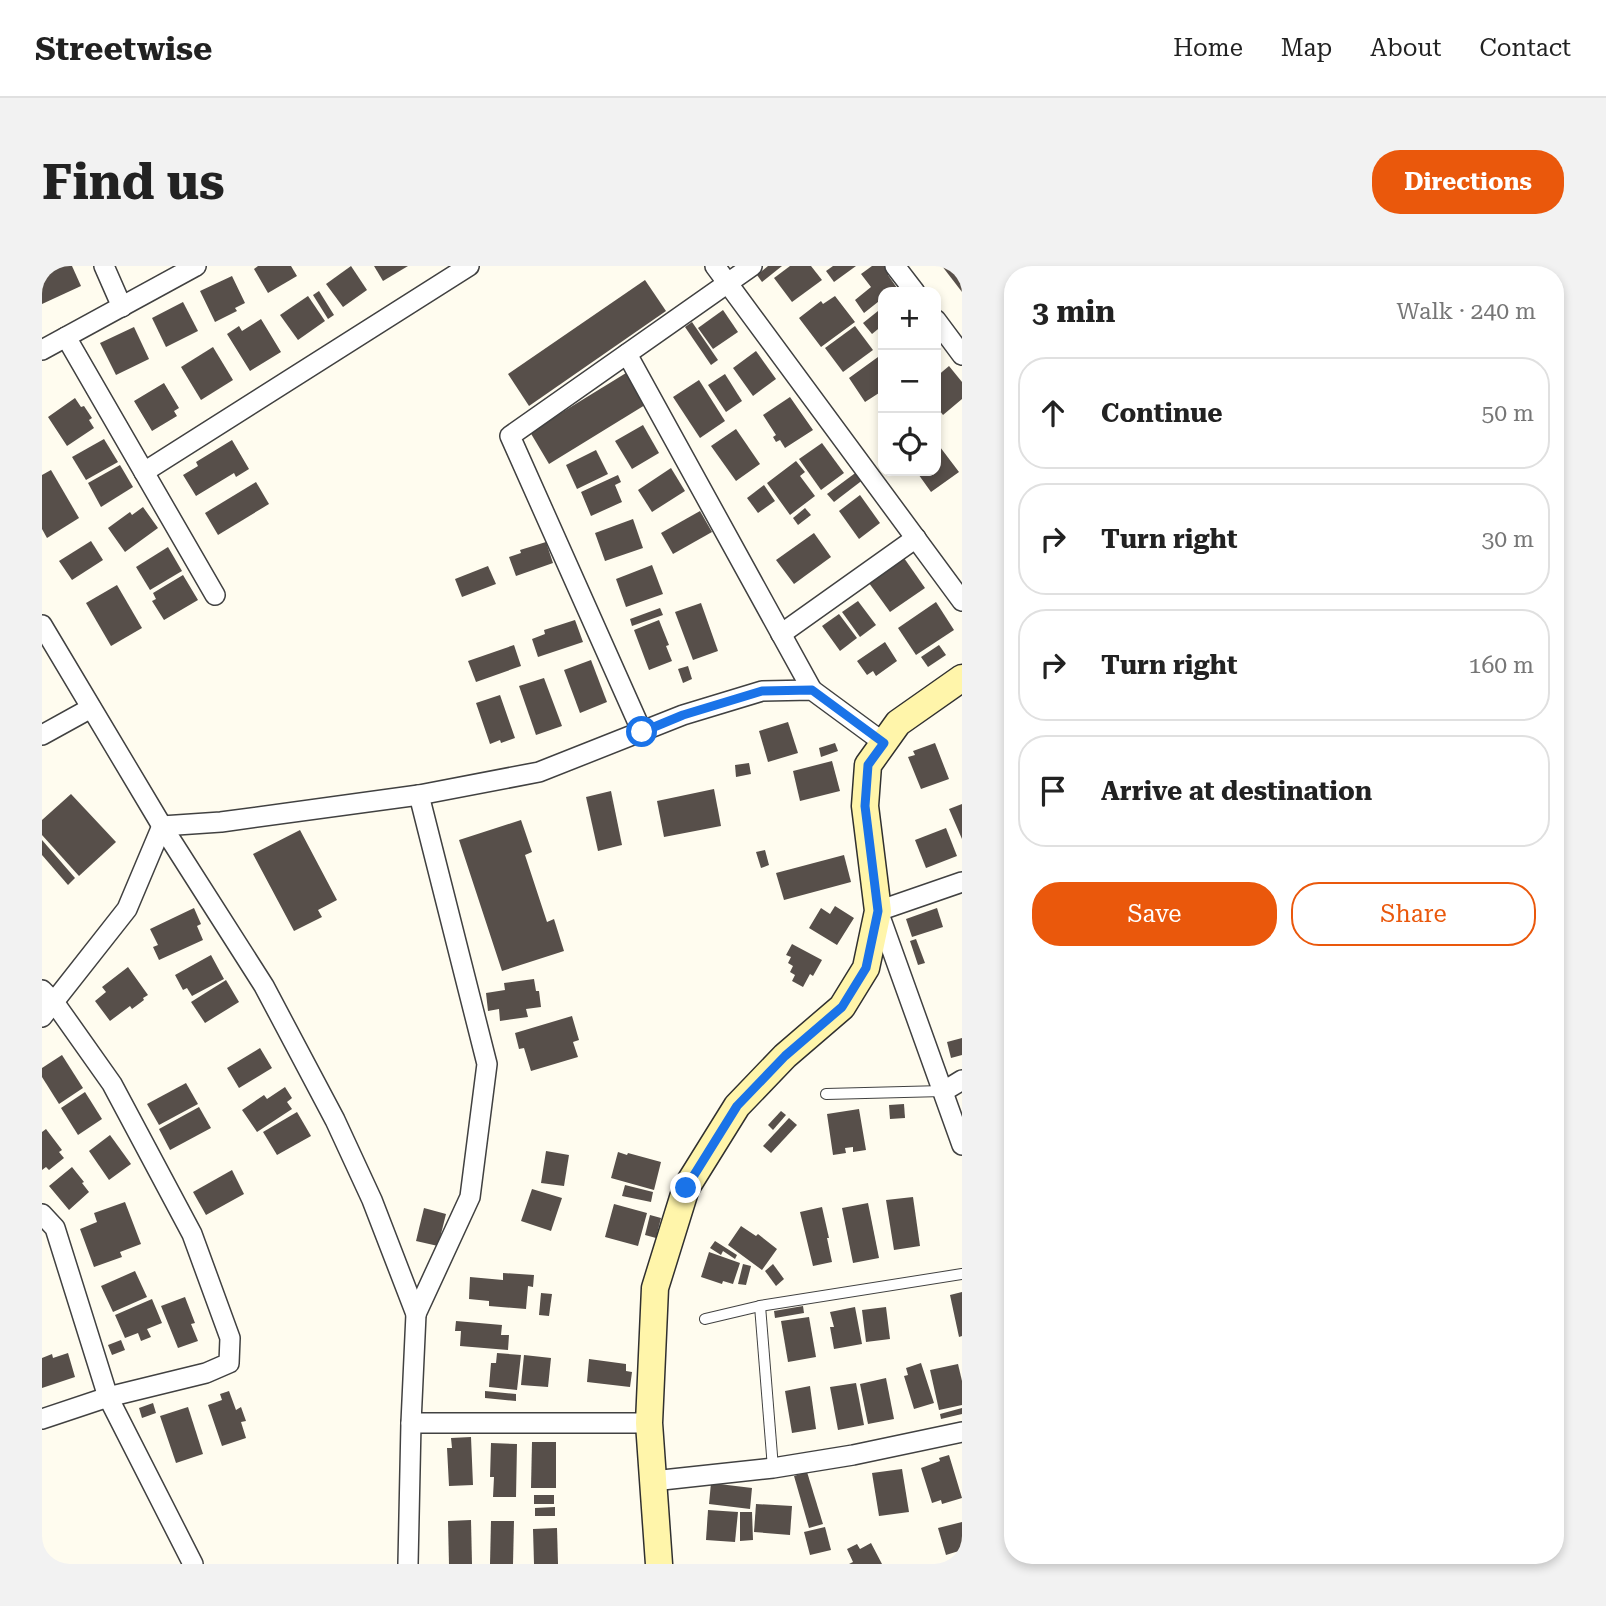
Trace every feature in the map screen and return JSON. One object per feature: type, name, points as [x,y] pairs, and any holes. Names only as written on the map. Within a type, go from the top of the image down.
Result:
[{"type":"street","points":[[104,266],[122,307]]},
{"type":"street","points":[[42,350],[196,266]]},
{"type":"street","points":[[144,472],[469,266]]},
{"type":"street","points":[[715,266],[962,601]]},
{"type":"street","points":[[642,732],[510,436],[752,266]]},
{"type":"street","points":[[895,266],[911,287]]},
{"type":"street","points":[[941,327],[962,355]]},
{"type":"street","points":[[66,337],[215,594]]},
{"type":"street","points":[[627,354],[812,690],[884,743]]},
{"type":"street","points":[[781,634],[916,538]]},
{"type":"street","points":[[42,625],[162,826],[264,986],[335,1120],[372,1200],[416,1314]]},
{"type":"street","points":[[962,678],[898,723],[868,765],[865,806],[878,911],[962,1145]]},
{"type":"street","points":[[162,826],[221,822],[419,795],[539,772],[683,715],[762,691],[812,690]]},
{"type":"street","points":[[42,736],[91,708]]},
{"type":"street","points":[[408,1564],[416,1314],[470,1197],[487,1064],[419,795]]},
{"type":"street","points":[[42,1419],[108,1397],[205,1373],[229,1363],[230,1338],[192,1234],[113,1084],[46,1003],[127,909],[162,826]]},
{"type":"street","points":[[878,911],[962,882]]},
{"type":"street","points":[[659,1564],[649,1423],[655,1288],[686,1188],[737,1106],[785,1056],[842,1007],[866,968],[878,911]]},
{"type":"street","points":[[944,1091],[962,1080]]},
{"type":"street","points":[[42,1214],[55,1228],[108,1397],[193,1564]]},
{"type":"street","points":[[411,1423],[649,1423]]},
{"type":"street","points":[[653,1481],[773,1468],[853,1455],[962,1432]]},
{"type":"lane","points":[[826,1094],[944,1091]]},
{"type":"lane","points":[[705,1319],[760,1306],[962,1274]]},
{"type":"lane","points":[[760,1306],[773,1468]]},
{"type":"building","points":[[53,266],[72,266],[81,286],[42,304],[42,271]]},
{"type":"building","points":[[258,266],[291,266],[297,276],[268,293],[254,269]]},
{"type":"building","points":[[351,266],[367,290],[343,307],[326,284]]},
{"type":"building","points":[[374,266],[408,266],[383,281]]},
{"type":"building","points":[[768,266],[782,266],[762,282],[757,275]]},
{"type":"building","points":[[790,266],[811,266],[822,280],[792,302],[774,278]]},
{"type":"building","points":[[833,266],[856,266],[834,282],[826,271]]},
{"type":"building","points":[[872,266],[892,266],[895,270],[888,275],[896,287],[878,287],[878,302],[864,313],[855,300],[871,287],[861,274]]},
{"type":"building","points":[[942,266],[962,266],[962,292]]},
{"type":"building","points":[[232,276],[245,303],[235,308],[237,311],[215,322],[200,291]]},
{"type":"building","points":[[645,280],[666,311],[529,406],[508,374]]},
{"type":"building","points":[[319,291],[334,315],[328,319],[313,295]]},
{"type":"building","points":[[308,296],[325,321],[298,340],[280,315]]},
{"type":"building","points":[[835,296],[855,322],[821,347],[799,318],[821,301],[823,304]]},
{"type":"building","points":[[183,302],[198,331],[166,347],[152,318]]},
{"type":"building","points":[[723,310],[738,332],[713,349],[698,328]]},
{"type":"building","points":[[878,311],[878,329],[872,334],[863,323]]},
{"type":"building","points":[[261,319],[281,352],[250,371],[227,334],[239,326],[242,331]]},
{"type":"building","points":[[692,322],[718,360],[711,365],[685,327]]},
{"type":"building","points":[[855,326],[873,350],[843,372],[825,348]]},
{"type":"building","points":[[134,327],[149,359],[116,375],[100,343]]},
{"type":"building","points":[[213,347],[233,380],[201,400],[181,367]]},
{"type":"building","points":[[756,351],[776,379],[753,396],[733,368]]},
{"type":"building","points":[[878,357],[878,394],[865,402],[849,378]]},
{"type":"building","points":[[949,366],[962,382],[962,399],[943,415],[941,412],[941,373]]},
{"type":"building","points":[[626,373],[645,405],[549,464],[530,432]]},
{"type":"building","points":[[725,374],[742,401],[726,412],[708,385]]},
{"type":"building","points":[[699,380],[725,421],[700,438],[673,397]]},
{"type":"building","points":[[164,383],[179,408],[174,411],[177,416],[152,431],[134,401]]},
{"type":"building","points":[[790,397],[813,430],[785,448],[780,440],[776,442],[773,437],[776,435],[763,415]]},
{"type":"building","points":[[75,398],[92,418],[89,420],[94,428],[67,446],[48,417]]},
{"type":"building","points":[[643,425],[659,453],[632,469],[615,441]]},
{"type":"building","points":[[736,429],[760,464],[736,481],[711,446]]},
{"type":"building","points":[[104,439],[118,462],[86,480],[72,457]]},
{"type":"building","points":[[232,440],[249,469],[236,477],[234,473],[196,496],[183,475],[198,466],[196,462]]},
{"type":"building","points":[[822,443],[844,473],[821,490],[799,459]]},
{"type":"building","points":[[941,448],[959,472],[931,492],[920,476],[941,476]]},
{"type":"building","points":[[596,450],[608,474],[577,489],[566,465]]},
{"type":"building","points":[[796,461],[805,472],[800,476],[815,496],[790,515],[767,483]]},
{"type":"building","points":[[120,465],[133,487],[101,507],[88,483]]},
{"type":"building","points":[[671,468],[685,491],[652,512],[638,490]]},
{"type":"building","points":[[51,470],[79,518],[47,538],[42,529],[42,475]]},
{"type":"building","points":[[858,471],[864,479],[834,502],[827,494]]},
{"type":"building","points":[[618,475],[621,482],[615,485],[622,502],[591,516],[581,492]]},
{"type":"building","points":[[256,482],[269,504],[218,535],[205,513]]},
{"type":"building","points":[[764,485],[775,501],[758,513],[747,498]]},
{"type":"building","points":[[860,495],[880,523],[859,539],[839,511]]},
{"type":"building","points":[[143,507],[158,528],[125,552],[108,528],[130,512],[132,515]]},
{"type":"building","points":[[805,508],[811,515],[798,525],[793,518]]},
{"type":"building","points":[[700,511],[712,532],[673,554],[661,533]]},
{"type":"building","points":[[633,519],[643,548],[605,561],[595,533]]},
{"type":"building","points":[[814,533],[831,557],[794,584],[776,560]]},
{"type":"building","points":[[91,541],[103,560],[72,580],[59,561]]},
{"type":"building","points":[[546,542],[553,563],[516,576],[509,557],[521,553],[520,550]]},
{"type":"building","points":[[168,547],[182,571],[150,590],[136,567]]},
{"type":"building","points":[[904,558],[925,588],[890,612],[869,583]]},
{"type":"building","points":[[652,565],[663,594],[626,607],[616,579]]},
{"type":"building","points":[[488,566],[496,584],[462,597],[455,579]]},
{"type":"building","points":[[183,575],[198,600],[164,620],[152,601],[156,599],[153,593]]},
{"type":"building","points":[[117,585],[142,628],[111,646],[86,603]]},
{"type":"building","points":[[858,601],[876,625],[860,637],[842,612]]},
{"type":"building","points":[[936,602],[954,630],[916,655],[898,628]]},
{"type":"building","points":[[701,603],[718,651],[693,660],[675,612]]},
{"type":"building","points":[[660,608],[663,615],[632,626],[630,619]]},
{"type":"building","points":[[839,614],[857,638],[840,651],[822,626]]},
{"type":"building","points":[[575,620],[583,642],[538,657],[532,639],[545,634],[544,630]]},
{"type":"building","points":[[659,620],[672,661],[649,670],[634,630]]},
{"type":"building","points":[[885,642],[897,661],[876,676],[873,671],[867,675],[857,661]]},
{"type":"building","points":[[514,645],[521,666],[476,682],[468,661]]},
{"type":"building","points":[[939,645],[946,655],[928,667],[921,657]]},
{"type":"building","points":[[591,660],[607,702],[580,713],[564,670]]},
{"type":"building","points":[[688,666],[692,679],[683,683],[678,669]]},
{"type":"building","points":[[544,678],[562,726],[536,735],[519,686]]},
{"type":"building","points":[[500,695],[515,738],[490,744],[476,703]]},
{"type":"building","points":[[788,722],[798,753],[768,762],[759,731]]},
{"type":"building","points":[[835,743],[838,751],[821,757],[819,748]]},
{"type":"building","points":[[935,743],[949,779],[921,789],[908,757],[915,755],[913,751]]},
{"type":"building","points":[[832,761],[840,791],[800,801],[793,771]]},
{"type":"building","points":[[749,763],[751,774],[736,777],[735,765]]},
{"type":"building","points":[[714,789],[721,826],[664,837],[657,801]]},
{"type":"building","points":[[611,791],[622,845],[598,851],[586,797]]},
{"type":"building","points":[[71,794],[116,842],[79,876],[42,835],[42,820]]},
{"type":"building","points":[[962,804],[962,839],[949,809]]},
{"type":"building","points":[[521,820],[532,852],[525,855],[547,922],[554,919],[564,951],[502,971],[459,840]]},
{"type":"building","points":[[946,828],[957,856],[926,868],[915,840]]},
{"type":"building","points":[[300,830],[337,900],[318,910],[322,917],[294,931],[253,854]]},
{"type":"building","points":[[42,840],[75,878],[68,885],[42,855]]},
{"type":"building","points":[[765,850],[769,865],[761,868],[756,852]]},
{"type":"building","points":[[844,855],[851,882],[784,900],[776,873]]},
{"type":"building","points":[[835,906],[854,918],[837,945],[809,928],[821,908],[830,914]]},
{"type":"building","points":[[194,908],[201,924],[197,926],[203,940],[159,960],[153,947],[158,945],[150,929]]},
{"type":"building","points":[[937,908],[943,927],[912,937],[906,919]]},
{"type":"building","points":[[916,939],[925,963],[918,965],[910,941]]},
{"type":"building","points":[[792,944],[822,960],[803,987],[792,981],[795,975],[790,972],[793,966],[788,963],[791,957],[786,955]]},
{"type":"building","points":[[211,955],[224,979],[192,996],[187,988],[183,990],[175,975]]},
{"type":"building","points":[[128,967],[148,995],[132,1009],[130,1006],[110,1021],[95,1001],[106,992],[102,987]]},
{"type":"building","points":[[534,979],[541,1007],[526,1009],[528,1017],[500,1021],[499,1009],[488,1011],[486,993],[505,990],[504,983]]},
{"type":"building","points":[[226,980],[239,1002],[205,1023],[191,1002]]},
{"type":"building","points":[[572,1016],[579,1040],[573,1042],[578,1057],[531,1071],[524,1048],[519,1049],[515,1033]]},
{"type":"building","points":[[962,1038],[962,1055],[951,1058],[947,1042]]},
{"type":"building","points":[[260,1048],[272,1068],[239,1088],[227,1068]]},
{"type":"building","points":[[62,1055],[83,1088],[59,1104],[42,1077],[42,1068]]},
{"type":"building","points":[[186,1083],[198,1104],[159,1125],[147,1104]]},
{"type":"building","points":[[285,1087],[292,1098],[287,1102],[292,1109],[257,1132],[242,1110],[264,1095],[267,1099]]},
{"type":"building","points":[[85,1092],[102,1119],[78,1135],[61,1108]]},
{"type":"building","points":[[904,1104],[905,1118],[890,1119],[889,1105]]},
{"type":"building","points":[[199,1107],[211,1128],[170,1150],[159,1129]]},
{"type":"building","points":[[859,1109],[866,1150],[853,1152],[853,1147],[845,1148],[846,1153],[833,1155],[827,1114]]},
{"type":"building","points":[[781,1111],[786,1115],[773,1130],[768,1125]]},
{"type":"building","points":[[297,1112],[311,1136],[277,1155],[263,1132]]},
{"type":"building","points":[[789,1118],[797,1125],[771,1153],[763,1146]]},
{"type":"building","points":[[46,1129],[62,1150],[59,1152],[64,1158],[49,1170],[46,1167],[42,1170],[42,1132]]},
{"type":"building","points":[[110,1135],[131,1164],[109,1180],[89,1151]]},
{"type":"building","points":[[546,1151],[569,1155],[564,1186],[541,1183]]},
{"type":"building","points":[[618,1152],[661,1162],[654,1190],[611,1178]]},
{"type":"building","points":[[72,1167],[89,1192],[69,1210],[49,1186]]},
{"type":"building","points":[[232,1170],[244,1194],[206,1215],[193,1192]]},
{"type":"building","points":[[625,1185],[653,1192],[651,1202],[622,1196]]},
{"type":"building","points":[[532,1189],[562,1198],[551,1231],[521,1221]]},
{"type":"building","points":[[913,1197],[920,1246],[894,1250],[886,1200]]},
{"type":"building","points":[[125,1202],[141,1244],[120,1252],[122,1257],[94,1267],[80,1229],[97,1222],[94,1213]]},
{"type":"building","points":[[868,1203],[879,1258],[853,1263],[842,1208]]},
{"type":"building","points":[[614,1204],[647,1213],[638,1246],[605,1237]]},
{"type":"building","points":[[822,1207],[832,1262],[813,1266],[800,1212]]},
{"type":"building","points":[[424,1208],[446,1214],[438,1246],[416,1241]]},
{"type":"building","points":[[650,1215],[661,1218],[656,1238],[645,1235]]},
{"type":"building","points":[[741,1226],[756,1236],[758,1234],[777,1249],[762,1270],[728,1245]]},
{"type":"building","points":[[715,1241],[737,1255],[735,1259],[723,1251],[721,1255],[710,1248]]},
{"type":"building","points":[[709,1252],[740,1263],[733,1284],[723,1281],[722,1284],[701,1277]]},
{"type":"building","points":[[743,1264],[751,1266],[746,1285],[738,1284]]},
{"type":"building","points":[[773,1264],[784,1279],[776,1286],[765,1271]]},
{"type":"building","points":[[135,1271],[147,1297],[113,1312],[101,1286]]},
{"type":"building","points":[[503,1273],[534,1275],[533,1287],[528,1286],[526,1309],[489,1306],[489,1301],[469,1299],[470,1277],[503,1280]]},
{"type":"building","points":[[962,1292],[962,1336],[959,1337],[950,1295]]},
{"type":"building","points":[[541,1293],[552,1294],[549,1316],[539,1315]]},
{"type":"building","points":[[185,1297],[195,1323],[191,1324],[198,1341],[178,1348],[161,1306]]},
{"type":"building","points":[[152,1299],[162,1323],[147,1329],[151,1337],[141,1341],[138,1333],[125,1338],[115,1315]]},
{"type":"building","points":[[803,1306],[804,1313],[775,1318],[774,1311]]},
{"type":"building","points":[[855,1307],[862,1344],[834,1349],[830,1327],[834,1327],[830,1312]]},
{"type":"building","points":[[886,1307],[890,1339],[866,1342],[862,1310]]},
{"type":"building","points":[[809,1317],[816,1357],[788,1362],[781,1321]]},
{"type":"building","points":[[456,1321],[502,1325],[501,1335],[509,1335],[508,1350],[460,1346],[461,1331],[455,1331]]},
{"type":"building","points":[[121,1340],[125,1350],[112,1355],[108,1345]]},
{"type":"building","points":[[68,1353],[75,1377],[42,1388],[42,1358]]},
{"type":"building","points":[[497,1353],[521,1355],[517,1390],[489,1387],[491,1363],[496,1363]]},
{"type":"building","points":[[524,1355],[551,1358],[548,1387],[521,1385]]},
{"type":"building","points":[[589,1359],[626,1364],[626,1371],[632,1372],[630,1387],[587,1382]]},
{"type":"building","points":[[921,1363],[934,1403],[914,1409],[904,1376],[908,1375],[906,1368]]},
{"type":"building","points":[[958,1364],[962,1381],[962,1405],[939,1410],[930,1370]]},
{"type":"building","points":[[886,1378],[894,1419],[868,1424],[860,1384]]},
{"type":"building","points":[[856,1383],[864,1425],[838,1430],[830,1387]]},
{"type":"building","points":[[810,1386],[816,1429],[792,1433],[785,1391]]},
{"type":"building","points":[[229,1391],[236,1410],[241,1407],[246,1421],[241,1422],[246,1438],[222,1446],[208,1405],[222,1400],[220,1394]]},
{"type":"building","points":[[485,1391],[516,1394],[516,1401],[485,1398]]},
{"type":"building","points":[[153,1403],[156,1413],[142,1418],[139,1408]]},
{"type":"building","points":[[188,1407],[203,1454],[176,1463],[160,1416]]},
{"type":"building","points":[[962,1408],[962,1414],[941,1419],[940,1414]]},
{"type":"building","points":[[471,1437],[473,1485],[449,1486],[447,1448],[452,1448],[451,1438]]},
{"type":"building","points":[[532,1442],[556,1442],[556,1488],[531,1488]]},
{"type":"building","points":[[491,1443],[517,1444],[516,1497],[493,1497],[494,1477],[490,1477]]},
{"type":"building","points":[[949,1455],[962,1498],[942,1504],[941,1500],[932,1503],[921,1468]]},
{"type":"building","points":[[902,1469],[909,1512],[879,1516],[872,1473]]},
{"type":"building","points":[[807,1472],[823,1524],[809,1528],[794,1476]]},
{"type":"building","points":[[711,1483],[752,1488],[750,1509],[709,1504]]},
{"type":"building","points":[[534,1495],[554,1495],[554,1504],[534,1504]]},
{"type":"building","points":[[756,1504],[792,1506],[790,1535],[754,1532]]},
{"type":"building","points":[[555,1507],[555,1516],[535,1516],[535,1508]]},
{"type":"building","points":[[708,1510],[738,1512],[735,1542],[706,1540]]},
{"type":"building","points":[[740,1512],[752,1512],[753,1540],[740,1541]]},
{"type":"building","points":[[471,1520],[472,1564],[449,1564],[448,1521]]},
{"type":"building","points":[[491,1521],[514,1521],[513,1564],[490,1564]]},
{"type":"building","points":[[962,1522],[962,1550],[946,1555],[938,1528]]},
{"type":"building","points":[[825,1527],[831,1550],[810,1555],[804,1532]]},
{"type":"building","points":[[557,1528],[558,1564],[534,1564],[533,1529]]},
{"type":"building","points":[[871,1543],[882,1564],[849,1564],[853,1562],[847,1549],[857,1544],[860,1549]]},
{"type":"route","points":[[642,732],[683,715],[762,691],[812,690],[884,743],[868,765],[865,806],[878,911],[866,968],[842,1007],[785,1056],[737,1106],[686,1188]]}]
